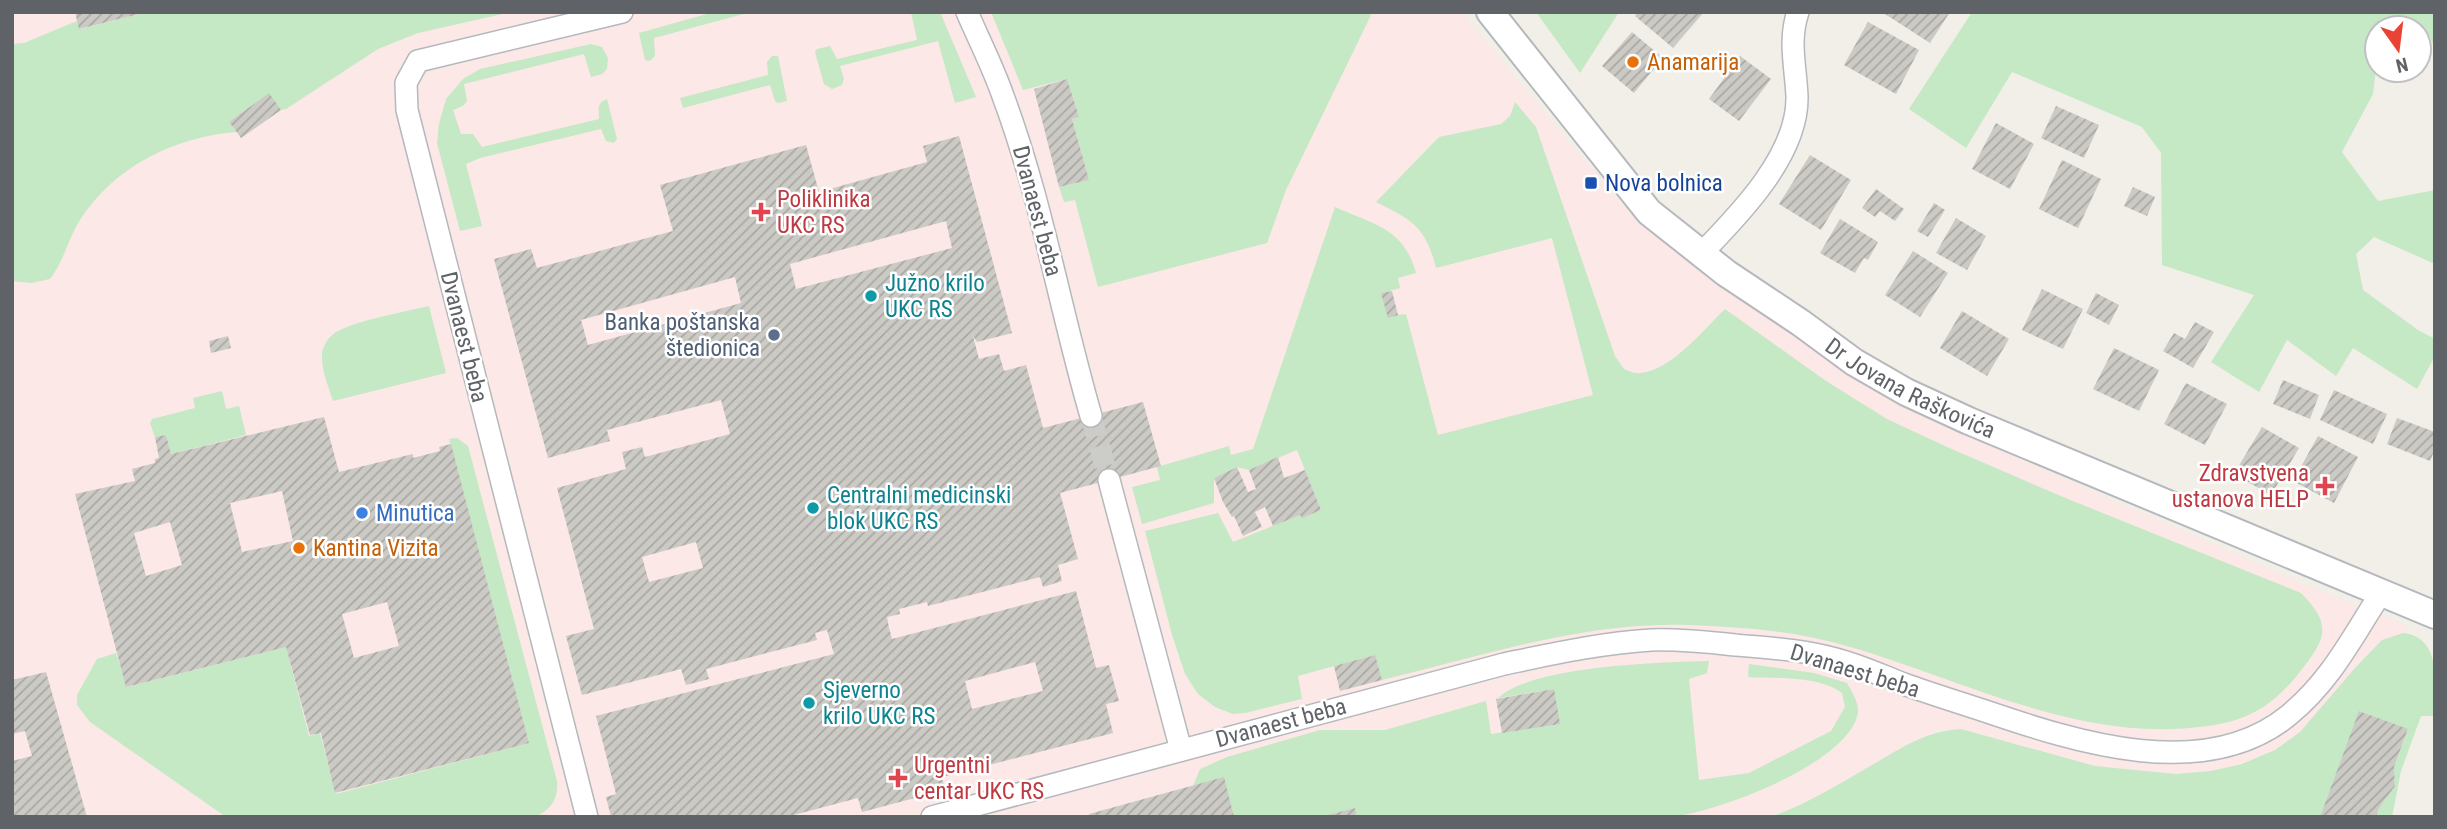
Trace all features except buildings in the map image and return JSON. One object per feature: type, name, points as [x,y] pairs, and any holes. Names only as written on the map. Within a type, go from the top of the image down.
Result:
[{"type":"street","name":"Dvanaest beba","points":[[587,817],[407,110],[406,83],[418,61],[622,12]]},
{"type":"street","name":"Dvanaest beba","points":[[967,12],[1003,95],[1017,138],[1037,204],[1091,416]]},
{"type":"street","name":"Dr Jovana Raškovića","points":[[1490,12],[1649,212],[1701,254],[1854,362],[1906,392],[2435,615]]},
{"type":"street","points":[[1701,254],[1760,187],[1786,146],[1794,125],[1797,99],[1792,29],[1798,12]]},
{"type":"street","points":[[1109,480],[1181,750]]},
{"type":"street","name":"Dvanaest beba","points":[[932,817],[1504,664],[1572,650],[1651,640],[1704,641],[1820,655],[2043,731],[2111,746],[2142,751],[2176,752],[2226,747],[2248,740],[2287,716],[2324,681],[2381,593]]},
{"type":"shaded area","points":[[12,12],[1461,12],[1621,204],[1743,302],[1858,379],[1947,427],[2306,585],[2409,626],[2403,633],[2382,640],[2300,732],[2275,750],[2242,764],[2211,771],[2176,774],[2095,766],[1961,729],[1940,730],[1812,799],[1771,817],[12,817]]},
{"type":"green space","points":[[147,12],[511,12],[418,33],[378,49],[286,109],[281,110],[269,94],[229,122],[236,132],[190,140],[148,158],[128,170],[94,201],[76,227],[50,279],[31,283],[12,281],[12,44],[24,43],[77,21],[80,29]]},
{"type":"green space","points":[[714,12],[751,12],[654,38],[655,56],[650,61],[645,60],[639,33]]},
{"type":"green space","points":[[911,12],[940,12],[976,97],[955,103],[938,41],[840,66],[844,79],[842,85],[832,89],[824,84],[815,52],[817,49],[830,46],[837,59],[917,40]]},
{"type":"green space","points":[[991,12],[1369,12],[1371,15],[1286,190],[1267,243],[1098,287],[1075,200],[1064,202],[1059,187],[1089,180],[1072,119],[1079,117],[1067,79],[1023,90]]},
{"type":"green space","points":[[1536,12],[1619,12],[1580,73]]},
{"type":"green space","points":[[1972,12],[2435,12],[2435,49],[2433,14],[2363,14],[2363,84],[2374,84],[2373,94],[2342,152],[2378,201],[2435,190],[2435,264],[2374,237],[2356,254],[2363,290],[2418,330],[2435,339],[2435,356],[2417,389],[2353,348],[2336,376],[2287,340],[2259,392],[2211,362],[2254,295],[2162,265],[2161,153],[2142,127],[2012,72],[1966,148],[1909,109]]},
{"type":"green space","points":[[591,44],[602,47],[608,58],[607,69],[602,74],[591,77],[584,54],[464,84],[467,101],[453,110],[461,134],[473,134],[482,147],[599,119],[600,105],[607,99],[617,139],[614,143],[606,141],[601,129],[480,158],[466,164],[482,226],[460,231],[437,143],[446,99],[463,79],[480,69]]},
{"type":"green space","points":[[772,56],[778,56],[787,101],[775,101],[770,85],[683,108],[680,98],[768,75],[767,62]]},
{"type":"green space","points":[[1515,102],[1536,127],[1615,356],[1624,369],[1638,373],[1663,365],[1686,348],[1725,309],[1826,381],[1887,419],[2063,497],[2301,593],[2322,624],[2320,642],[2315,651],[2276,698],[2246,716],[2207,726],[2152,729],[2105,725],[2014,703],[1836,643],[1781,632],[1689,625],[1650,625],[1573,634],[1382,680],[1374,655],[1298,676],[1302,699],[1245,713],[1233,714],[1215,707],[1198,694],[1185,674],[1145,531],[1218,513],[1233,542],[1300,515],[1302,517],[1321,510],[1297,450],[1249,470],[1237,467],[1214,478],[1214,503],[1142,524],[1132,487],[1160,480],[1157,467],[1229,446],[1231,455],[1253,449],[1335,207],[1385,230],[1404,246],[1411,258],[1416,273],[1398,278],[1400,288],[1382,293],[1398,315],[1406,314],[1438,435],[1593,395],[1552,238],[1436,268],[1428,243],[1416,227],[1400,214],[1376,202],[1439,137],[1501,124],[1510,116]]},
{"type":"green space","points":[[429,306],[446,373],[333,401],[322,358],[324,346],[331,336],[358,323]]},
{"type":"green space","points":[[222,391],[226,409],[239,406],[246,435],[171,454],[166,435],[155,437],[150,423],[152,419],[195,408],[193,398]]},
{"type":"green space","points":[[457,438],[468,446],[557,781],[555,799],[545,811],[534,817],[226,817],[90,722],[77,705],[77,695],[97,659],[116,653],[127,687],[286,647],[309,736],[320,733],[336,794],[529,743],[449,439]]},
{"type":"green space","points":[[2403,633],[2416,637],[2431,653],[2435,678],[2435,716],[2421,716],[2401,771],[2392,817],[2376,817],[2379,808],[2395,786],[2394,767],[2408,730],[2360,711],[2320,817],[1771,817],[1823,793],[1914,741],[1948,730],[1961,729],[2095,766],[2176,774],[2211,771],[2242,764],[2275,750],[2300,732],[2382,640]]},
{"type":"green space","points":[[1709,661],[1707,673],[1689,679],[1699,780],[1749,773],[1831,731],[1845,707],[1842,693],[1832,687],[1797,679],[1748,677],[1749,664],[1814,673],[1847,683],[1858,712],[1850,731],[1832,749],[1807,767],[1748,795],[1718,806],[1671,817],[1357,817],[1355,808],[1321,817],[1234,817],[1193,786],[1200,769],[1227,757],[1320,730],[1385,730],[1486,701],[1491,734],[1559,724],[1554,689],[1498,698],[1515,687],[1567,672],[1630,665]]},
{"type":"tunnel","points":[[1091,416],[1109,480]]},
{"type":"place","name":"Anamarija","points":[[1633,62]]},
{"type":"place","name":"Nova bolnica","points":[[1591,183]]},
{"type":"place","name":"Poliklinika UKC RS","points":[[761,212]]},
{"type":"place","name":"Južno krilo UKC RS","points":[[871,296]]},
{"type":"place","name":"Banka poštanska štedionica","points":[[774,335]]},
{"type":"place","name":"Zdravstvena ustanova HELP","points":[[2325,486]]},
{"type":"place","name":"Centralni medicinski blok UKC RS","points":[[813,508]]},
{"type":"place","name":"Minutica","points":[[362,513]]},
{"type":"place","name":"Kantina Vizita","points":[[299,548]]},
{"type":"place","name":"Sjeverno krilo UKC RS","points":[[809,703]]},
{"type":"place","name":"Urgentni centar UKC RS","points":[[898,778]]}]
